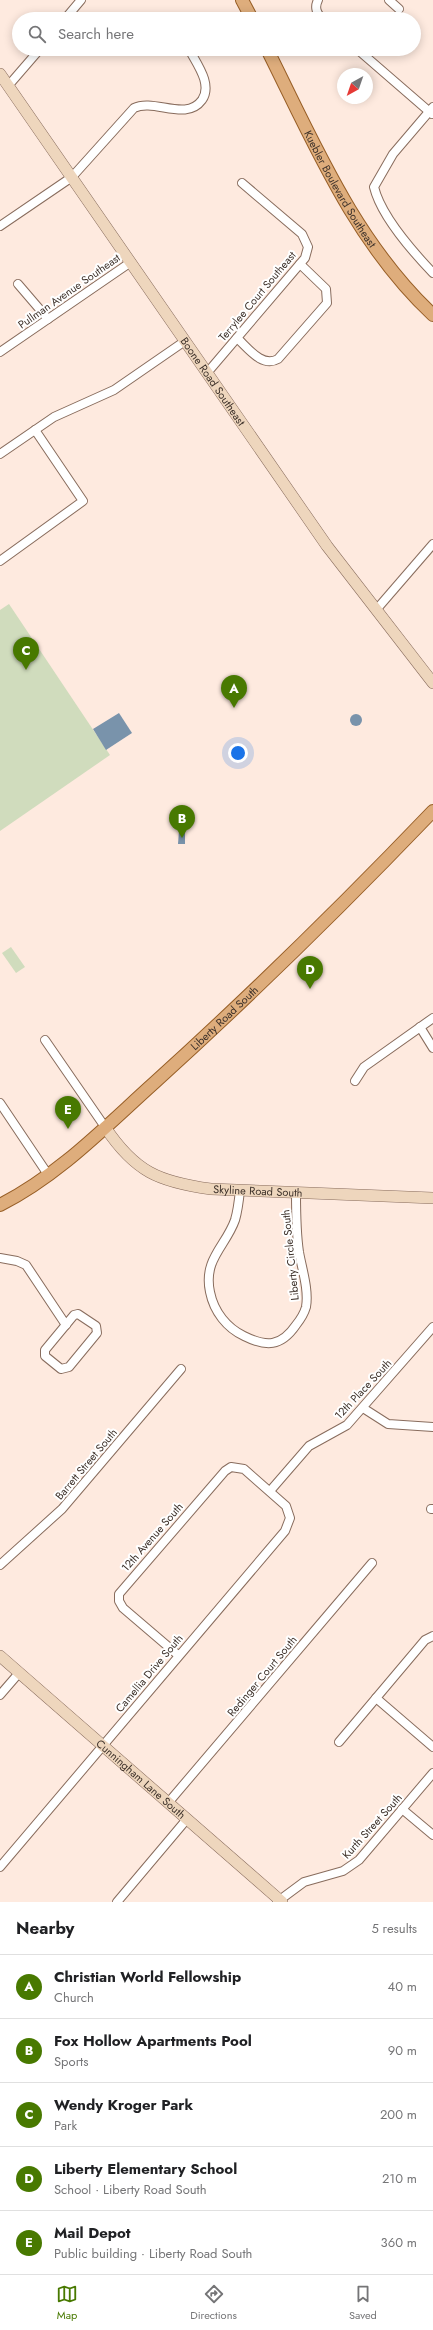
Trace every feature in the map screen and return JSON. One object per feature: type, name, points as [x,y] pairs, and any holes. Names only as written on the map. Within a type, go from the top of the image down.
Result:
[{"type":"main road","points":[[242,0],[248,12]]},
{"type":"main road","name":"Kuebler Boulevard Southeast","points":[[271,56],[352,215],[384,260],[433,315]]},
{"type":"main road","name":"Liberty Road South","points":[[0,1205],[48,1176],[105,1127],[290,956],[433,811]]},
{"type":"street","points":[[71,12],[81,0]]},
{"type":"street","points":[[317,12],[315,6],[318,0]]},
{"type":"street","points":[[389,0],[399,9]]},
{"type":"street","points":[[8,86],[34,56]]},
{"type":"street","points":[[0,226],[72,177],[134,108],[146,106],[187,109],[198,104],[205,93],[205,79],[193,56]]},
{"type":"street","points":[[365,56],[432,111],[393,154],[374,187],[381,204],[396,226],[433,273]]},
{"type":"street","name":"Boone Road Southeast","points":[[0,74],[327,546],[433,684]]},
{"type":"street","name":"Terrylee Court Southeast","points":[[207,373],[300,264],[307,252],[307,242],[302,234],[242,184]]},
{"type":"street","name":"Pullman Avenue Southeast","points":[[0,352],[131,262]]},
{"type":"street","points":[[237,338],[262,361],[273,362],[278,360],[327,303],[326,289],[300,264]]},
{"type":"street","points":[[18,284],[48,319]]},
{"type":"street","points":[[0,454],[54,417],[114,390],[185,341]]},
{"type":"street","points":[[0,561],[83,501],[35,430]]},
{"type":"street","points":[[376,610],[433,544]]},
{"type":"street","points":[[355,1081],[364,1067],[433,1018]]},
{"type":"street","points":[[420,1028],[433,1048]]},
{"type":"street","points":[[45,1040],[105,1127]]},
{"type":"street","points":[[0,1103],[48,1176]]},
{"type":"street","name":"Skyline Road South","points":[[105,1127],[116,1143],[134,1162],[156,1176],[182,1185],[240,1190],[433,1198]]},
{"type":"street","name":"Liberty Circle South","points":[[240,1190],[234,1221],[216,1252],[210,1270],[210,1292],[221,1318],[234,1331],[259,1343],[270,1344],[278,1342],[289,1335],[306,1307],[306,1294],[296,1231],[296,1192]]},
{"type":"street","points":[[0,1258],[17,1261],[26,1265],[66,1325]]},
{"type":"street","points":[[78,1314],[82,1315],[98,1330],[65,1370],[61,1369],[45,1356],[44,1353],[66,1325],[74,1315],[78,1314]]},
{"type":"street","name":"12th Place South","points":[[270,1491],[309,1446],[344,1427],[364,1408],[433,1327]]},
{"type":"street","name":"Barrett Street South","points":[[0,1565],[62,1509],[181,1369]]},
{"type":"street","points":[[364,1408],[388,1424],[433,1427]]},
{"type":"street","name":"12th Avenue South","points":[[178,1656],[123,1608],[119,1601],[119,1594],[225,1471],[231,1467],[244,1469],[270,1491]]},
{"type":"street","name":"Camellia Drive South","points":[[0,1867],[285,1531],[290,1518],[290,1512],[286,1506],[270,1491]]},
{"type":"street","name":"Redinger Court South","points":[[168,1803],[372,1563]]},
{"type":"street","points":[[339,1742],[425,1640],[433,1636]]},
{"type":"street","name":"Cunningham Lane South","points":[[0,1656],[280,1901]]},
{"type":"street","points":[[0,1696],[19,1673]]},
{"type":"street","points":[[376,1698],[433,1747]]},
{"type":"street","name":"Kurth Street South","points":[[280,1901],[304,1882],[343,1871],[351,1866],[433,1773]]},
{"type":"street","points":[[402,1809],[433,1835]]},
{"type":"street","points":[[117,1902],[187,1819]]},
{"type":"green space","points":[[9,604],[110,755],[0,831],[0,610]]},
{"type":"green space","points":[[11,947],[25,967],[16,973],[2,953]]},
{"type":"water","points":[[119,713],[132,733],[106,750],[93,729]]},
{"type":"water","points":[[354,714],[358,714],[362,720],[358,726],[354,726],[350,722],[350,718]]},
{"type":"water","points":[[179,831],[185,831],[185,844],[178,844]]},
{"type":"place","name":"Wendy Kroger Park","points":[[26,670]]},
{"type":"place","name":"Christian World Fellowship","points":[[234,708]]},
{"type":"place","name":"Fox Hollow Apartments Pool","points":[[182,838]]},
{"type":"place","name":"Liberty Elementary School","points":[[310,989]]},
{"type":"place","name":"Mail Depot","points":[[68,1129]]}]
